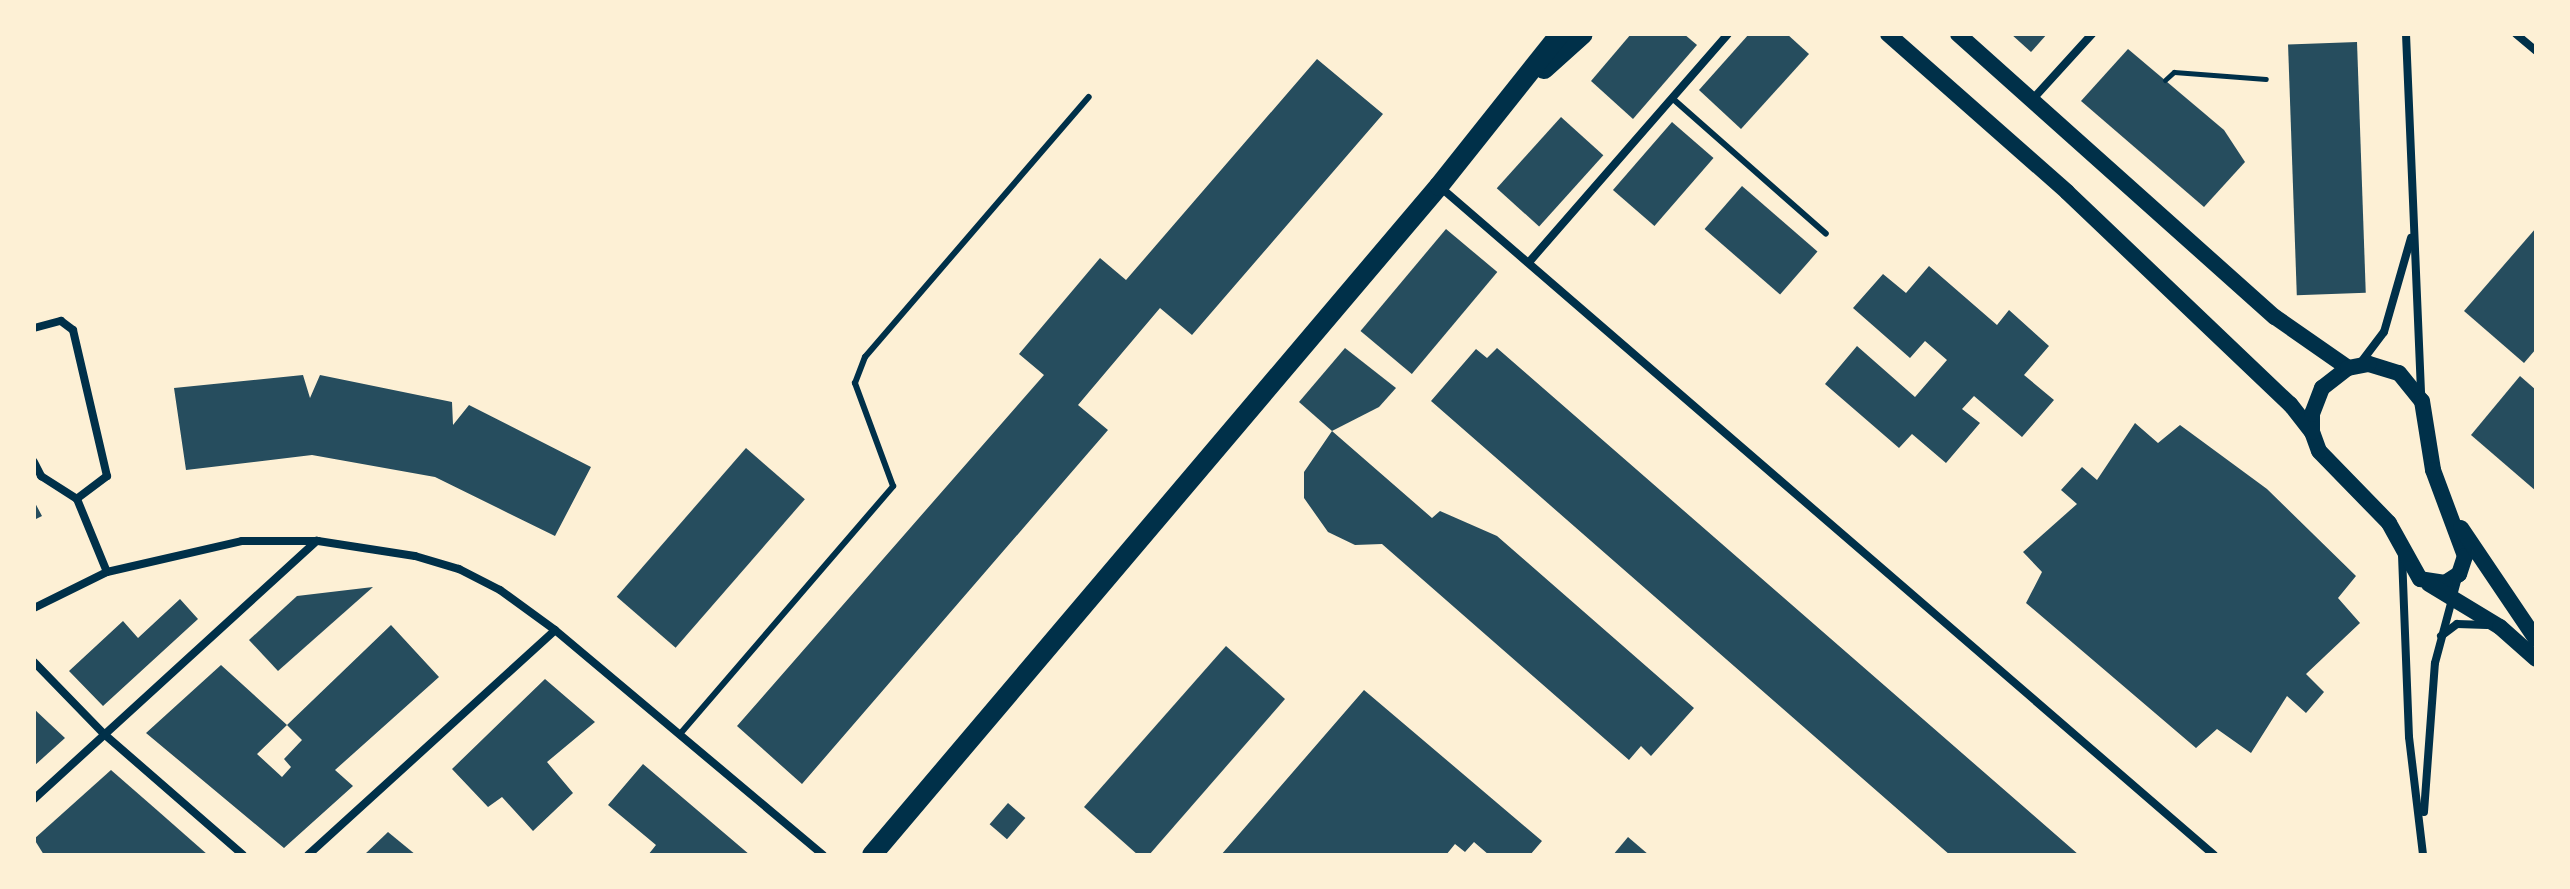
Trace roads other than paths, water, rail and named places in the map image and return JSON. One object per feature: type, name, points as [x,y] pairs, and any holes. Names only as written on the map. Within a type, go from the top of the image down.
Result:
[{"type":"main road","points":[[872,855],[1439,186],[1560,34]]},
{"type":"main road","points":[[1509,101],[1583,34]]},
{"type":"main road","points":[[1888,34],[2067,192],[2290,404],[2312,432],[2319,451],[2358,487],[2402,546],[2411,568],[2428,583],[2500,627],[2536,659]]},
{"type":"main road","points":[[1958,34],[2275,317],[2353,367],[2399,373],[2422,401],[2433,470],[2465,556],[2459,574],[2445,583],[2428,583]]},
{"type":"main road","points":[[2312,432],[2312,414],[2322,388],[2353,367]]},
{"type":"main road","points":[[2450,514],[2536,639]]},
{"type":"street","points":[[1530,261],[1728,34]]},
{"type":"street","points":[[2031,101],[2092,34]]},
{"type":"street","points":[[2406,34],[2422,401]]},
{"type":"street","points":[[2516,34],[2536,51]]},
{"type":"street","points":[[1439,186],[1530,261],[2214,855]]},
{"type":"street","points":[[2353,367],[2384,332],[2413,230]]},
{"type":"street","points":[[34,328],[61,321],[73,330],[107,476],[77,499]]},
{"type":"street","points":[[34,462],[41,476],[77,499],[107,572]]},
{"type":"street","points":[[34,608],[107,572],[242,541],[318,541],[415,556],[459,569],[500,590],[555,630],[823,855]]},
{"type":"street","points":[[34,799],[318,541]]},
{"type":"street","points":[[2402,546],[2409,737],[2422,825],[2423,855]]},
{"type":"street","points":[[2422,825],[2441,636],[2459,574]]},
{"type":"street","points":[[2441,636],[2457,624],[2472,622],[2500,627]]},
{"type":"street","points":[[308,855],[555,630]]},
{"type":"street","points":[[34,662],[104,734],[243,855]]},
{"type":"lane","points":[[680,734],[893,486],[855,383],[865,357],[1089,97]]},
{"type":"lane","points":[[1672,98],[1826,234]]}]
